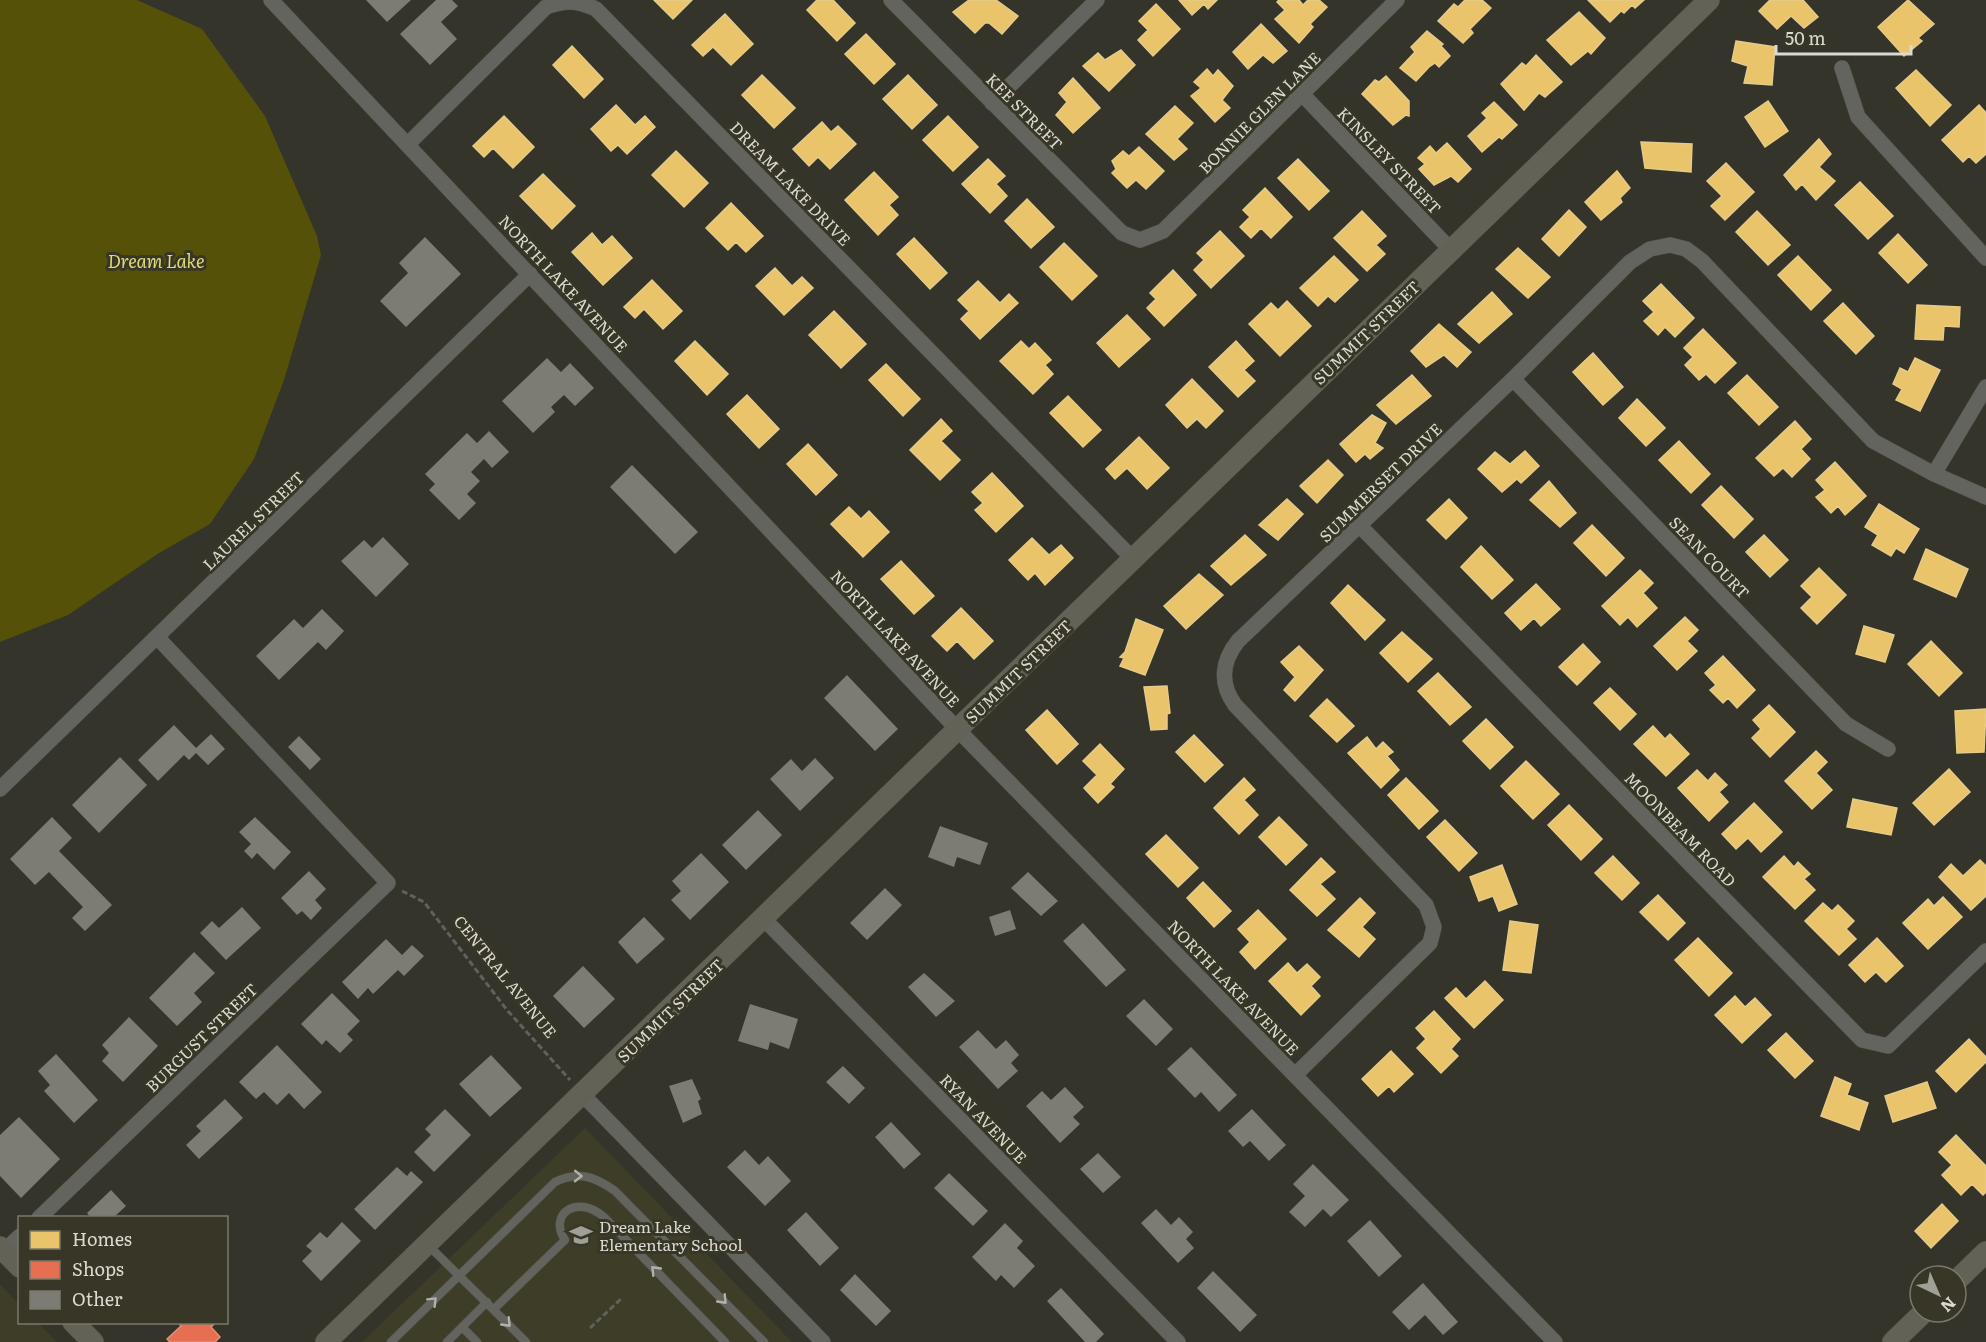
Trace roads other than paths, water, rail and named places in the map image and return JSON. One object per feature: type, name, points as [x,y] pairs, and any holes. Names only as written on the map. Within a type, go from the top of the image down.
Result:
[{"type":"street","name":"NORTH LAKE AVENUE","points":[[271,0],[958,730],[1555,1342]]},
{"type":"street","name":"DREAM LAKE DRIVE","points":[[408,144],[546,7],[563,1],[576,0],[596,9],[1133,559]]},
{"type":"street","name":"KEE STREET","points":[[891,0],[1122,233],[1140,240]]},
{"type":"street","points":[[992,104],[1097,0]]},
{"type":"street","name":"BONNIE GLEN LANE","points":[[1140,240],[1163,231],[1397,0]]},
{"type":"street","name":"SUMMIT STREET","points":[[326,1342],[1709,0]]},
{"type":"street","points":[[1842,68],[1858,117],[1986,258]]},
{"type":"street","name":"KINSLEY STREET","points":[[1302,94],[1451,250]]},
{"type":"street","name":"SUMMERSET DRIVE","points":[[1295,1076],[1430,944],[1434,927],[1426,905],[1229,697],[1223,678],[1226,660],[1238,641],[1360,526],[1630,262],[1659,246],[1679,246],[1702,261],[1873,441],[1934,474],[1986,498]]},
{"type":"street","name":"LAUREL STREET","points":[[0,789],[158,638],[530,274]]},
{"type":"street","name":"SEAN COURT","points":[[1513,378],[1846,724],[1888,749]]},
{"type":"street","points":[[1934,474],[1986,387]]},
{"type":"street","name":"MOONBEAM ROAD","points":[[1360,526],[1862,1040],[1888,1046],[1986,951]]},
{"type":"street","name":"BURGUST STREET","points":[[41,1216],[387,883],[158,638]]},
{"type":"street","name":"RYAN AVENUE","points":[[764,919],[1178,1342]]},
{"type":"street","points":[[583,1095],[824,1342]]},
{"type":"street","points":[[18,1237],[2,1249],[18,1265]]},
{"type":"street","points":[[1968,1269],[1986,1252]]},
{"type":"street","points":[[75,1324],[93,1342]]},
{"type":"street","points":[[1893,1342],[1912,1324]]},
{"type":"lane","points":[[391,1342],[555,1182],[572,1174],[596,1178],[615,1191],[764,1342]]},
{"type":"lane","points":[[447,1342],[462,1327],[527,1277],[565,1240],[560,1225],[569,1209],[576,1205],[595,1210],[725,1342]]},
{"type":"lane","points":[[428,1245],[526,1342]]},
{"type":"lane","points":[[462,1327],[477,1342]]},
{"type":"water","name":"Dream Lake","points":[[0,0],[137,0],[202,29],[265,116],[317,236],[321,255],[284,380],[254,459],[210,524],[159,553],[68,615],[0,642]]},
{"type":"place","name":"Dream Lake Elementary School","points":[[581,1235]]}]
